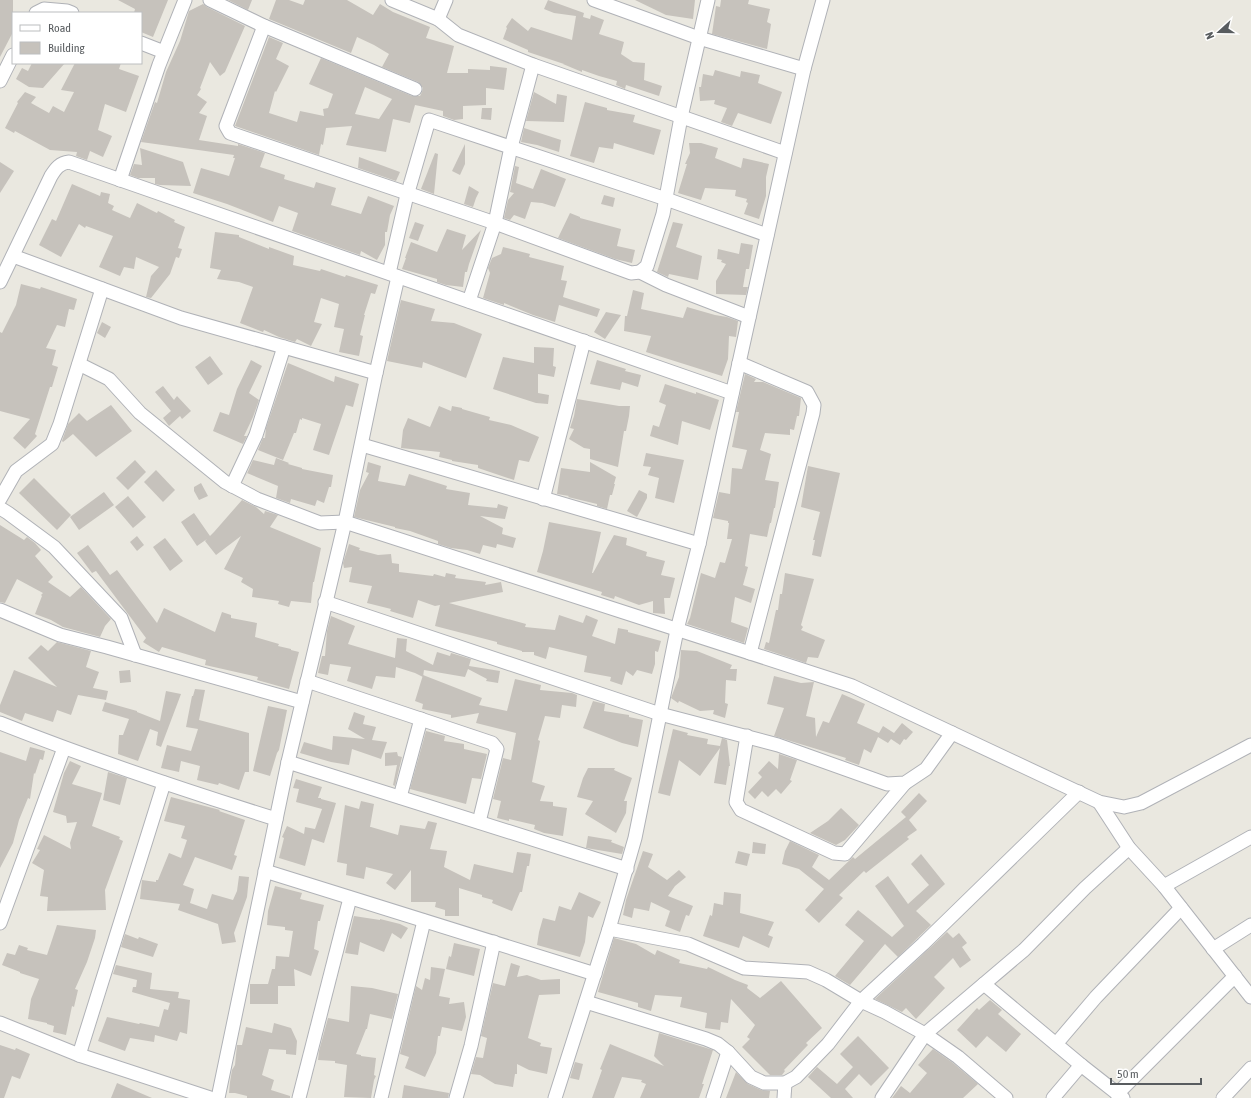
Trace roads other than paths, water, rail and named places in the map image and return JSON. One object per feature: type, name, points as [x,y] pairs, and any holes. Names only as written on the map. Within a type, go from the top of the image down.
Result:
[{"type":"street","points":[[120,180],[164,52],[184,0]]},
{"type":"street","points":[[210,0],[264,26],[415,89]]},
{"type":"street","points":[[392,0],[438,19],[458,35],[533,65],[785,153]]},
{"type":"street","points":[[438,19],[446,0]]},
{"type":"street","points":[[594,0],[699,38],[804,69]]},
{"type":"street","points":[[640,272],[647,266],[663,214],[681,117],[708,0]]},
{"type":"street","points":[[555,1098],[595,974],[636,838],[677,630],[699,544],[804,69],[823,0]]},
{"type":"street","points":[[38,12],[44,9],[70,12]]},
{"type":"street","points":[[264,26],[226,126],[230,133],[495,223],[631,273],[640,272],[666,285],[749,317]]},
{"type":"street","points":[[142,42],[164,52]]},
{"type":"street","points":[[0,81],[12,58]]},
{"type":"street","points":[[469,301],[495,223],[511,147],[533,65]]},
{"type":"street","points":[[218,1098],[288,762],[362,445],[408,193],[429,120],[666,199],[767,235]]},
{"type":"street","points":[[0,282],[51,176],[63,163],[69,162],[732,393]]},
{"type":"street","points":[[13,256],[181,318],[376,373]]},
{"type":"street","points":[[0,499],[16,471],[52,444],[60,424],[102,289]]},
{"type":"street","points":[[543,499],[584,341]]},
{"type":"street","points":[[232,486],[256,435],[284,347]]},
{"type":"street","points":[[739,363],[807,392],[814,405],[814,413],[750,653]]},
{"type":"street","points":[[79,364],[109,379],[140,413],[225,482],[257,499],[320,523],[345,522],[852,686],[1099,802],[1124,807],[1141,803],[1251,745]]},
{"type":"street","points":[[362,445],[699,544]]},
{"type":"street","points":[[0,508],[54,547],[120,618],[134,655]]},
{"type":"street","points":[[325,602],[660,714],[778,745],[887,784],[905,783]]},
{"type":"street","points":[[0,610],[60,635],[302,702]]},
{"type":"street","points":[[307,681],[492,742],[497,749],[479,822]]},
{"type":"street","points":[[400,797],[421,719]]},
{"type":"street","points":[[0,723],[64,748],[164,783],[276,819]]},
{"type":"street","points":[[747,736],[736,802],[740,810],[834,853],[845,854],[905,783],[926,769],[952,733]]},
{"type":"street","points":[[0,923],[64,748]]},
{"type":"street","points":[[288,762],[627,869]]},
{"type":"street","points":[[79,1054],[164,783]]},
{"type":"street","points":[[586,1002],[706,1039],[718,1044],[728,1052],[751,1077],[764,1083],[785,1084],[796,1077],[828,1044],[861,1002],[923,944],[1079,792]]},
{"type":"street","points":[[1099,802],[1129,848],[1164,886],[1251,997]]},
{"type":"street","points":[[1164,886],[1251,837]]},
{"type":"street","points":[[882,1098],[926,1034],[1024,950],[1085,888],[1129,848]]},
{"type":"street","points":[[265,871],[595,974]]},
{"type":"street","points":[[299,1098],[350,898]]},
{"type":"street","points":[[1056,1044],[1096,997],[1181,908]]},
{"type":"street","points":[[381,1098],[424,921]]},
{"type":"street","points":[[1213,949],[1251,925]]},
{"type":"street","points":[[609,929],[688,944],[744,968],[808,972],[826,980],[861,1002],[885,1012],[926,1034],[958,1057],[991,1093],[1006,1098]]},
{"type":"street","points":[[456,1098],[471,1046],[494,942]]},
{"type":"street","points":[[984,984],[1120,1096],[1235,976]]},
{"type":"street","points":[[0,1023],[79,1054],[210,1098]]},
{"type":"street","points":[[712,1098],[728,1052]]},
{"type":"street","points":[[1053,1098],[1081,1065]]},
{"type":"street","points":[[1223,1098],[1251,1068]]},
{"type":"street","points":[[784,1098],[785,1084]]}]
